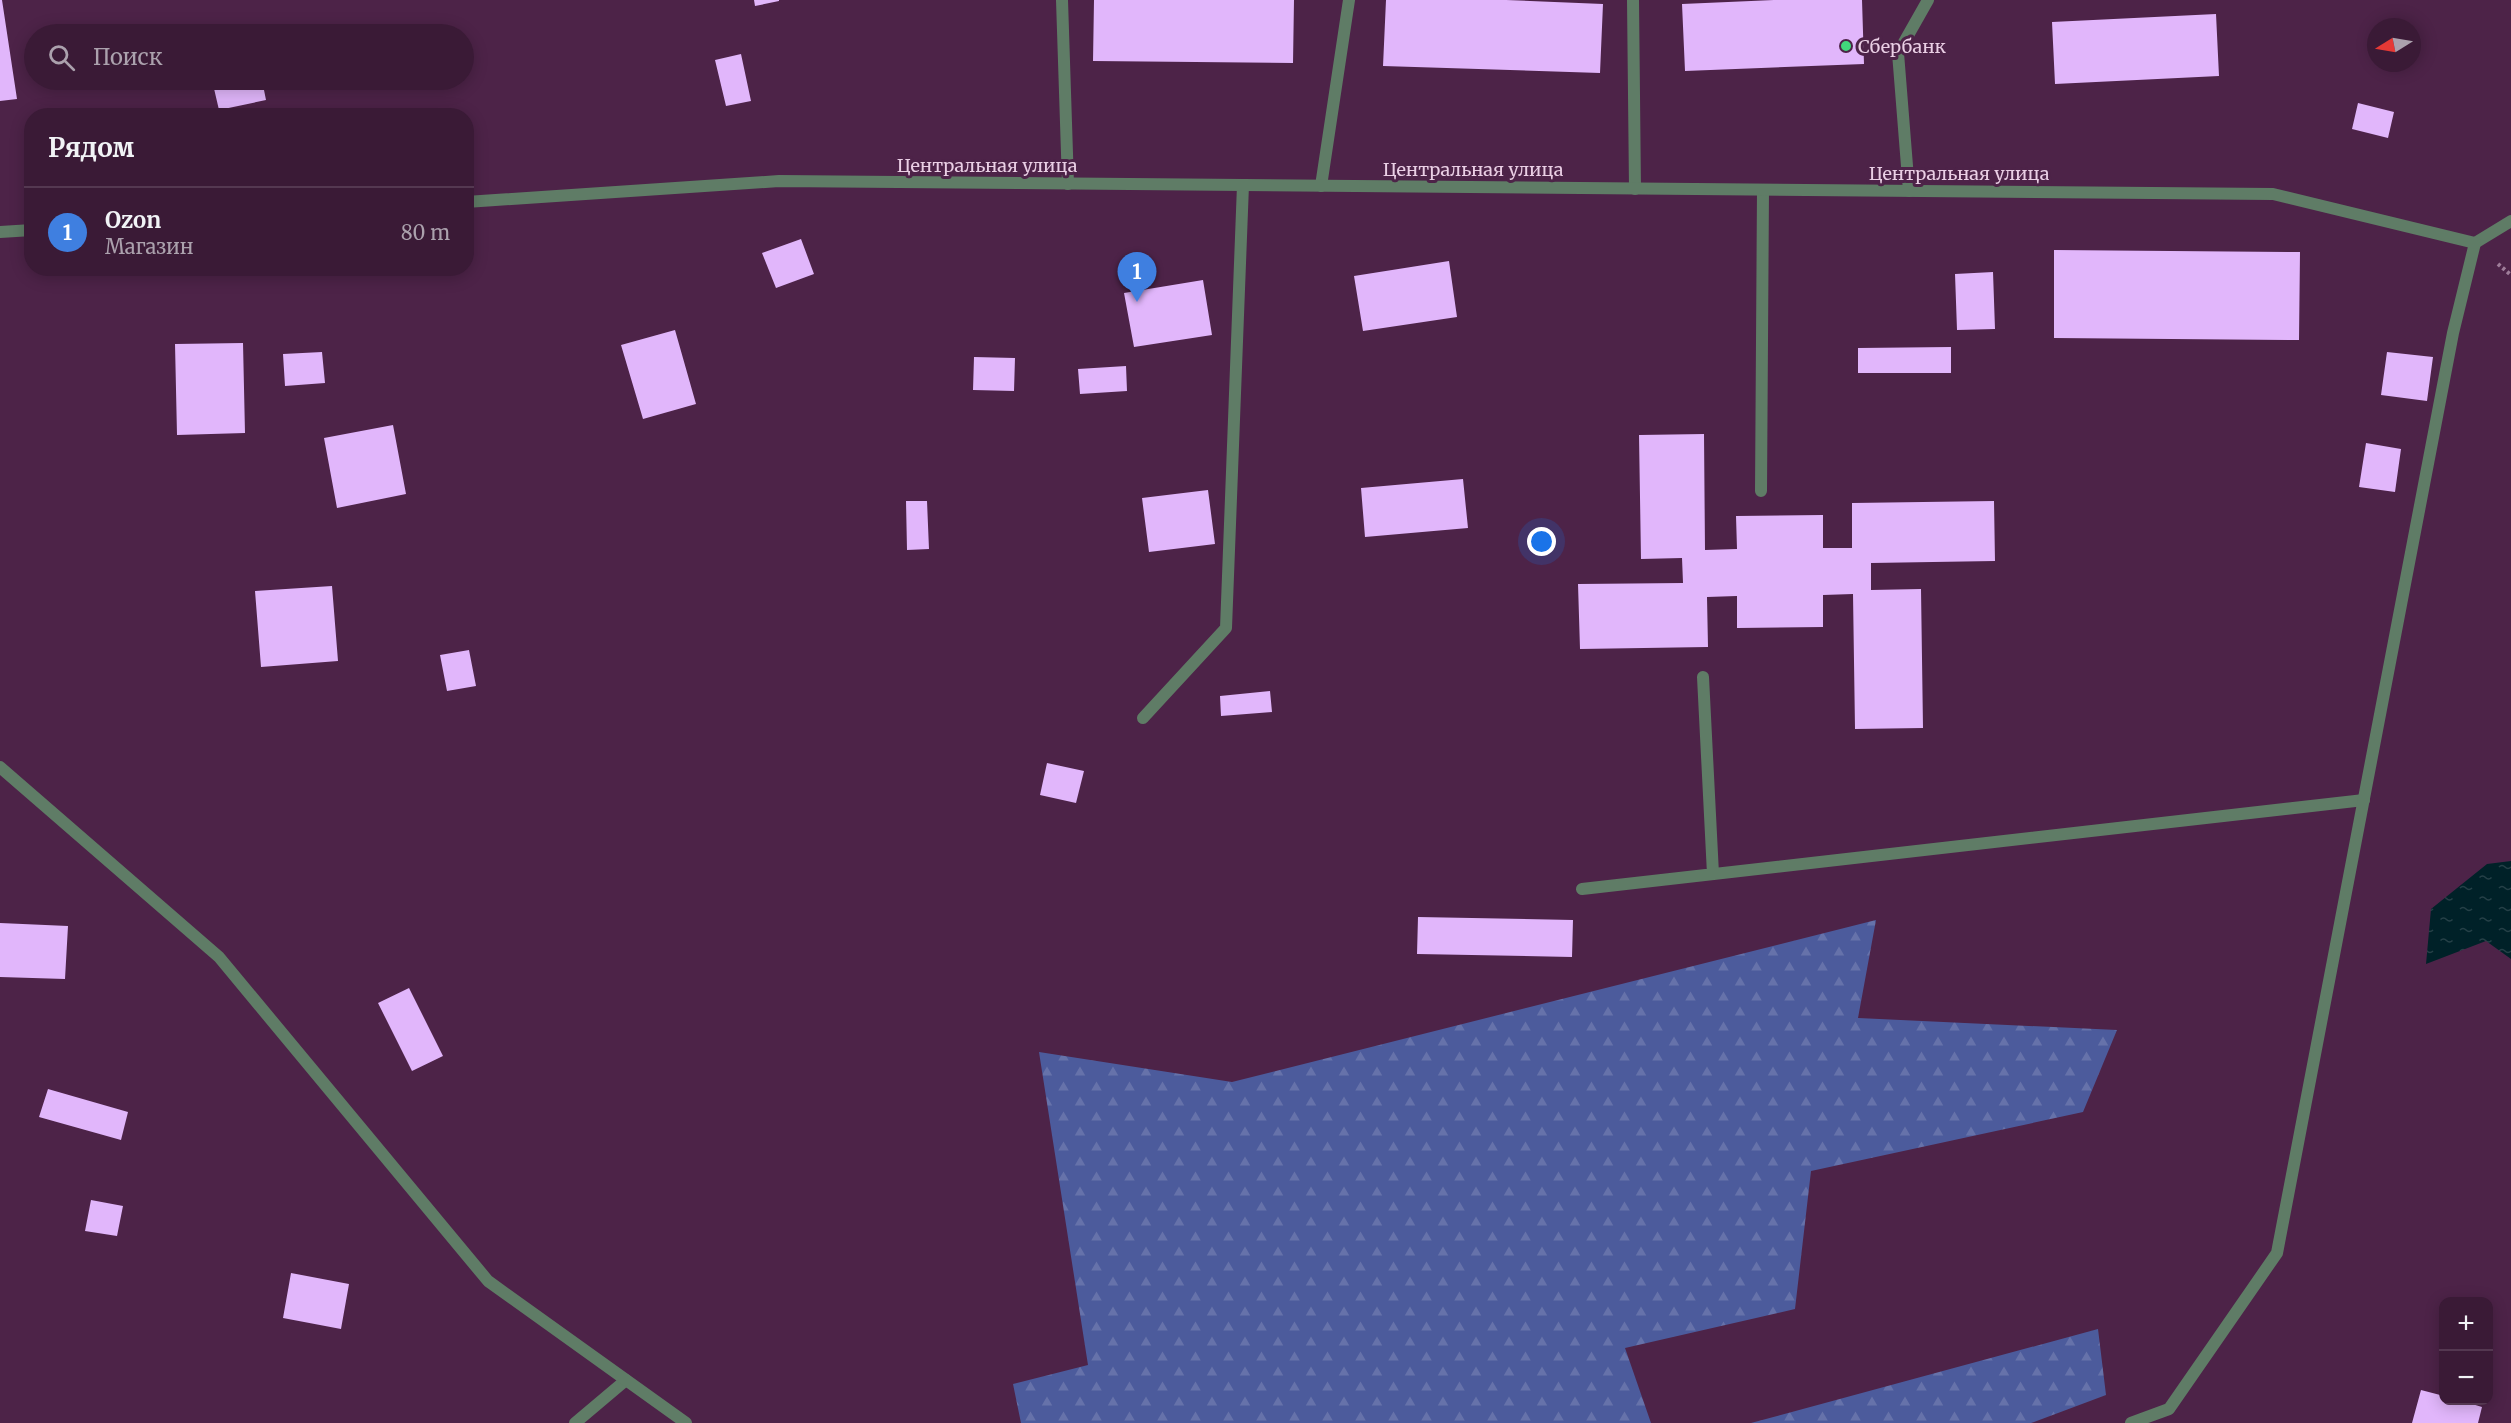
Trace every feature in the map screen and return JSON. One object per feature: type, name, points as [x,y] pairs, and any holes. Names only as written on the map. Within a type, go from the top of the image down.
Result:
[{"type":"street","points":[[1062,0],[1068,184]]},
{"type":"street","points":[[1321,186],[1349,0]]},
{"type":"street","points":[[1633,0],[1635,189]]},
{"type":"street","points":[[1909,191],[1898,53],[1928,0]]},
{"type":"street","name":"Центральная улица","points":[[474,201],[779,181],[2273,194],[2475,243]]},
{"type":"street","points":[[1143,718],[1226,628],[1243,185]]},
{"type":"street","points":[[1761,491],[1762,190]]},
{"type":"street","points":[[2131,1423],[2169,1409],[2277,1253],[2453,333],[2475,243],[2511,221]]},
{"type":"street","points":[[0,232],[24,230]]},
{"type":"street","points":[[1703,676],[1713,874]]},
{"type":"street","points":[[0,766],[219,957],[488,1281],[686,1423]]},
{"type":"street","points":[[1582,889],[2364,800]]},
{"type":"street","points":[[575,1423],[626,1380]]},
{"type":"green space","points":[[1876,920],[1858,1018],[2117,1030],[2083,1112],[1811,1171],[1795,1309],[1625,1348],[1651,1423],[1021,1423],[1013,1384],[1088,1365],[1039,1052],[1232,1082]]},
{"type":"green space","points":[[2098,1329],[2106,1395],[2031,1423],[1751,1423]]},
{"type":"water","points":[[2511,861],[2511,959],[2486,941],[2426,964],[2431,909],[2487,864]]},
{"type":"building","points":[[0,0],[2,0],[17,99],[0,101]]},
{"type":"building","points":[[754,0],[779,0],[779,1],[755,6]]},
{"type":"building","points":[[1094,0],[1294,0],[1293,63],[1093,61]]},
{"type":"building","points":[[1386,0],[1506,0],[1603,4],[1600,73],[1383,66]]},
{"type":"building","points":[[1774,0],[1862,0],[1864,64],[1685,71],[1682,4]]},
{"type":"building","points":[[2216,14],[2219,76],[2055,84],[2052,22]]},
{"type":"building","points":[[741,54],[751,101],[726,106],[715,60]]},
{"type":"building","points":[[214,90],[264,90],[266,100],[219,108]]},
{"type":"building","points":[[2358,103],[2394,112],[2388,138],[2352,129]]},
{"type":"building","points":[[801,239],[814,274],[776,288],[762,253]]},
{"type":"building","points":[[2054,250],[2300,252],[2299,340],[2054,338]]},
{"type":"building","points":[[1449,261],[1457,317],[1363,331],[1354,276]]},
{"type":"building","points":[[1993,272],[1995,329],[1957,330],[1955,274]]},
{"type":"building","points":[[1203,280],[1212,335],[1134,347],[1124,293]]},
{"type":"building","points":[[675,330],[696,404],[643,419],[621,345]]},
{"type":"building","points":[[243,343],[245,433],[177,435],[175,344]]},
{"type":"building","points":[[1951,347],[1951,373],[1858,373],[1858,348]]},
{"type":"building","points":[[322,352],[325,383],[285,386],[283,354]]},
{"type":"building","points":[[2387,352],[2433,357],[2427,401],[2381,395]]},
{"type":"building","points":[[974,357],[1015,358],[1014,391],[973,390]]},
{"type":"building","points":[[1126,366],[1127,391],[1080,394],[1078,369]]},
{"type":"building","points":[[393,425],[406,494],[337,508],[324,438]]},
{"type":"building","points":[[1704,434],[1705,550],[1737,549],[1736,516],[1823,515],[1823,548],[1852,548],[1852,503],[1994,501],[1995,561],[1871,563],[1871,590],[1921,589],[1923,728],[1855,729],[1853,594],[1823,595],[1823,627],[1737,628],[1737,596],[1707,597],[1708,647],[1580,649],[1578,584],[1683,583],[1682,558],[1641,559],[1639,435]]},
{"type":"building","points":[[2366,443],[2401,449],[2395,492],[2359,487]]},
{"type":"building","points":[[1463,479],[1468,528],[1365,537],[1361,488]]},
{"type":"building","points":[[1208,490],[1215,544],[1149,552],[1142,498]]},
{"type":"building","points":[[906,501],[927,501],[929,549],[907,550]]},
{"type":"building","points":[[332,586],[338,661],[261,667],[255,591]]},
{"type":"building","points":[[469,650],[476,686],[447,691],[440,655]]},
{"type":"building","points":[[1270,691],[1272,712],[1221,716],[1220,696]]},
{"type":"building","points":[[1047,763],[1084,771],[1076,803],[1040,795]]},
{"type":"building","points":[[1418,917],[1573,920],[1572,957],[1417,954]]},
{"type":"building","points":[[0,923],[68,926],[65,979],[0,977]]},
{"type":"building","points":[[409,988],[443,1056],[412,1071],[378,1003]]},
{"type":"building","points":[[48,1089],[128,1112],[121,1140],[39,1117]]},
{"type":"building","points":[[91,1200],[123,1206],[117,1236],[85,1231]]},
{"type":"building","points":[[291,1273],[349,1284],[341,1329],[283,1318]]},
{"type":"building","points":[[2421,1390],[2439,1395],[2439,1405],[2482,1407],[2478,1423],[2412,1423]]},
{"type":"place","name":"Сбербанк","points":[[1846,46]]},
{"type":"place","name":"Ozon","points":[[1137,302]]}]
